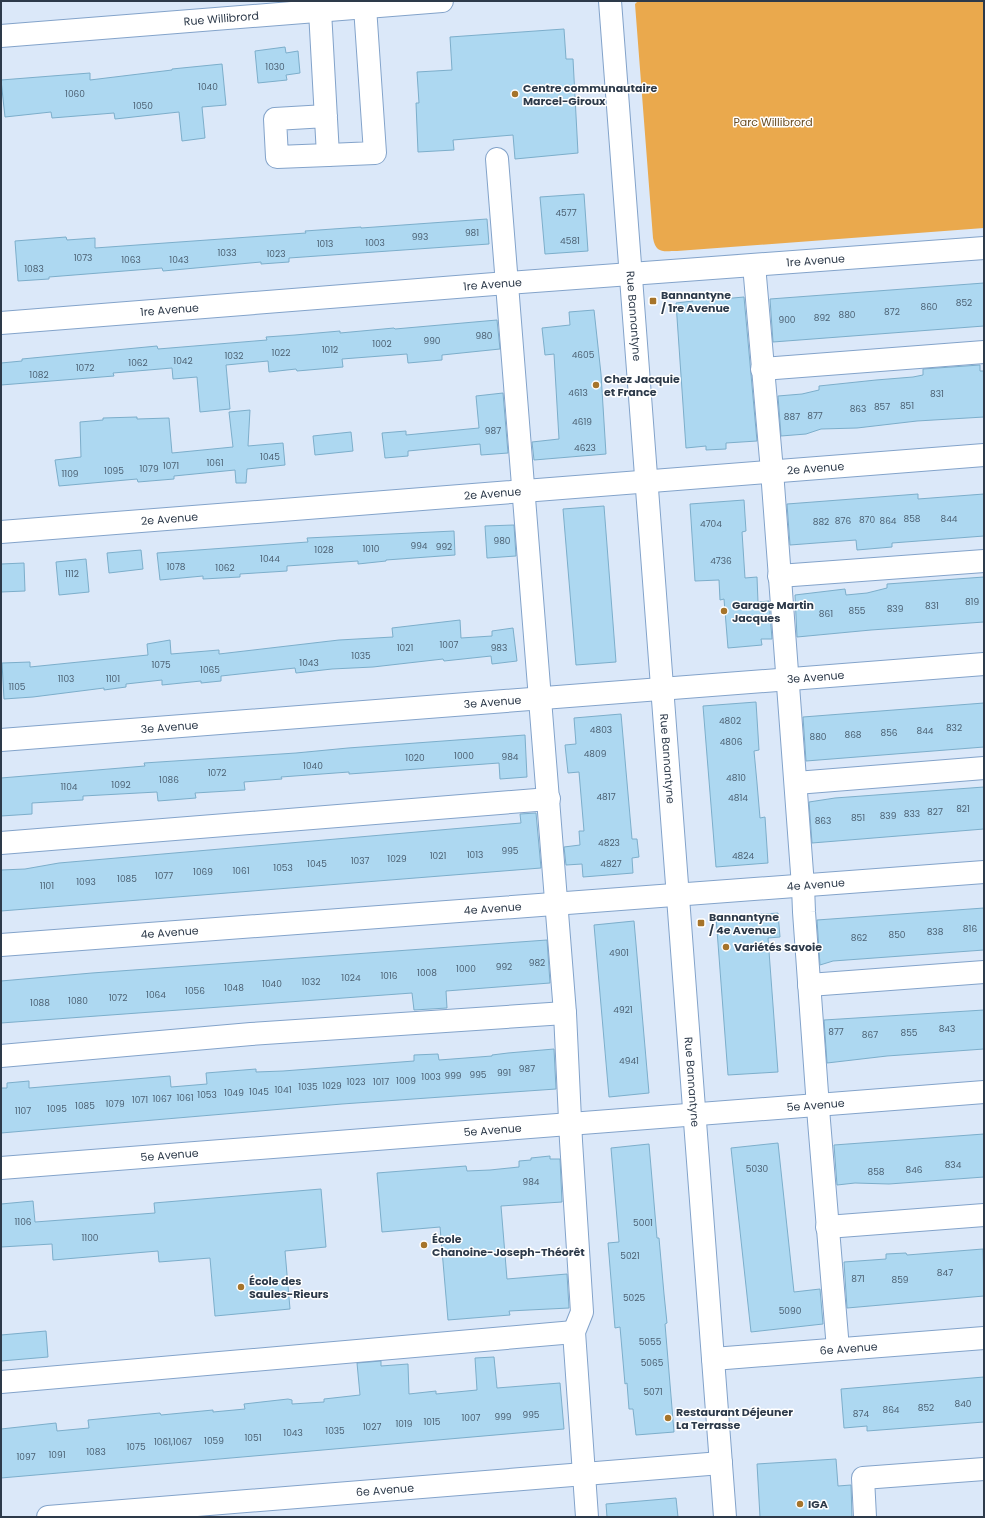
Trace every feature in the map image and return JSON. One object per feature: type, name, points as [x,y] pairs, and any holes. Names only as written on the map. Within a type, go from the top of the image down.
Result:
[{"type":"street","name":"Rue Willibrord","points":[[1,36],[442,1]]},
{"type":"street","name":"Rue Bannantyne","points":[[610,1],[725,1517]]},
{"type":"street","points":[[326,116],[275,119],[277,157],[375,153],[365,7]]},
{"type":"street","points":[[320,10],[328,154]]},
{"type":"street","points":[[497,159],[565,1013],[582,1312],[574,1332],[587,1517]]},
{"type":"street","name":"1re Avenue","points":[[1,323],[507,282],[984,248]]},
{"type":"street","points":[[754,265],[772,471],[796,783],[817,1105],[838,1350]]},
{"type":"street","points":[[762,369],[984,352]]},
{"type":"street","name":"2e Avenue","points":[[1,532],[984,455]]},
{"type":"street","points":[[779,576],[984,561]]},
{"type":"street","name":"3e Avenue","points":[[1,740],[541,697],[984,664]]},
{"type":"street","points":[[796,783],[984,768]]},
{"type":"street","points":[[1,843],[549,799]]},
{"type":"street","name":"4e Avenue","points":[[1,945],[984,872]]},
{"type":"street","points":[[809,986],[984,972]]},
{"type":"street","points":[[1,1056],[251,1034],[565,1013]]},
{"type":"street","name":"5e Avenue","points":[[1,1168],[984,1092]]},
{"type":"street","points":[[827,1227],[984,1215]]},
{"type":"street","points":[[1,1382],[574,1332]]},
{"type":"street","name":"6e Avenue","points":[[713,1360],[984,1338]]},
{"type":"street","name":"6e Avenue","points":[[48,1517],[721,1463]]},
{"type":"street","points":[[865,1517],[863,1478],[984,1469]]},
{"type":"green space","name":"Parc Willibrord","points":[[643,1],[984,1],[984,228],[677,251],[664,251],[658,249],[653,238],[635,4]]},
{"type":"building","name":"Centre communautaire Marcel-Giroux","points":[[564,29],[566,59],[573,59],[578,153],[515,159],[513,135],[453,140],[454,150],[418,152],[416,103],[419,103],[417,72],[452,70],[450,37]]},
{"type":"building","points":[[285,47],[286,53],[298,51],[300,73],[286,75],[287,80],[258,83],[255,51]]},
{"type":"building","points":[[222,64],[226,105],[202,107],[205,138],[182,141],[179,112],[115,119],[114,113],[52,118],[51,112],[5,117],[1,80],[90,73],[90,80]]},
{"type":"building","points":[[584,194],[588,251],[545,254],[540,197]]},
{"type":"building","points":[[487,219],[489,244],[289,258],[289,262],[261,264],[261,262],[163,271],[162,268],[18,281],[15,241],[66,237],[67,240],[95,238],[95,248],[306,233],[305,231]]},
{"type":"building","points":[[984,283],[984,326],[773,342],[770,299]]},
{"type":"building","points":[[711,295],[711,300],[744,297],[757,441],[726,443],[726,449],[706,450],[706,446],[686,448],[676,303],[693,301],[692,296]]},
{"type":"building","points":[[594,310],[601,374],[606,454],[534,460],[532,442],[559,439],[554,354],[545,355],[542,328],[570,325],[569,312]]},
{"type":"building","points":[[497,320],[500,349],[442,355],[442,360],[408,363],[407,354],[342,359],[343,367],[269,372],[268,361],[226,365],[230,409],[200,412],[197,377],[173,379],[172,368],[113,373],[114,376],[1,385],[1,363],[22,361],[22,359],[157,346],[158,349],[267,340],[266,337],[340,331],[340,333],[395,329]]},
{"type":"building","points":[[980,365],[980,371],[984,371],[984,417],[917,421],[857,428],[821,429],[806,434],[781,436],[778,396],[802,394],[819,390],[819,386],[913,377],[923,375],[923,369]]},
{"type":"building","points":[[503,393],[508,453],[481,455],[480,444],[408,451],[408,456],[385,458],[382,433],[406,431],[406,435],[479,428],[476,396]]},
{"type":"building","points":[[250,410],[248,446],[283,443],[285,465],[247,469],[246,483],[236,483],[235,470],[174,476],[174,479],[138,482],[137,479],[59,486],[55,460],[81,457],[80,422],[103,420],[103,418],[169,418],[172,453],[233,447],[229,412]]},
{"type":"building","points":[[351,432],[353,451],[315,455],[313,436]]},
{"type":"building","points":[[918,494],[918,499],[984,494],[984,536],[892,543],[892,547],[857,550],[856,540],[790,545],[787,504]]},
{"type":"building","points":[[744,500],[746,531],[742,532],[745,578],[757,577],[758,602],[769,601],[772,639],[761,639],[762,645],[728,648],[724,599],[720,600],[719,580],[695,581],[690,504]]},
{"type":"building","points":[[604,506],[616,662],[576,665],[563,509]]},
{"type":"building","points":[[514,525],[516,556],[487,558],[485,526]]},
{"type":"building","points":[[454,531],[455,555],[386,560],[358,564],[358,561],[287,566],[287,571],[240,574],[240,577],[203,579],[203,576],[160,580],[157,553],[308,542],[307,538]]},
{"type":"building","points":[[141,550],[143,569],[109,573],[107,553]]},
{"type":"building","points":[[86,559],[89,592],[59,595],[56,562]]},
{"type":"building","points":[[24,563],[25,591],[1,592],[1,564]]},
{"type":"building","points":[[984,577],[984,622],[797,637],[795,595],[845,589],[846,595],[867,593],[887,588],[887,584]]},
{"type":"building","points":[[460,620],[461,638],[492,636],[492,631],[513,628],[517,661],[492,664],[491,656],[296,673],[295,668],[221,676],[221,681],[201,683],[201,681],[162,685],[162,680],[126,684],[126,687],[104,690],[104,688],[4,699],[2,663],[30,662],[30,667],[148,655],[147,644],[170,640],[171,654],[219,650],[219,654],[339,640],[393,637],[392,628]]},
{"type":"building","points":[[756,702],[759,750],[754,751],[760,818],[765,817],[768,863],[716,867],[703,706]]},
{"type":"building","points":[[984,703],[984,747],[806,761],[803,717]]},
{"type":"building","points":[[621,714],[632,839],[637,839],[639,857],[632,858],[633,873],[583,877],[582,864],[566,865],[564,847],[580,845],[579,831],[584,831],[579,772],[568,773],[565,745],[576,744],[574,718]]},
{"type":"building","points":[[525,735],[527,777],[500,779],[499,763],[349,774],[349,772],[281,777],[282,779],[244,782],[245,790],[195,793],[196,798],[158,801],[157,792],[83,796],[83,800],[32,803],[32,814],[1,816],[1,778],[145,766],[144,763]]},
{"type":"building","points":[[984,787],[984,829],[812,843],[809,802],[835,798]]},
{"type":"building","points":[[536,813],[541,868],[1,911],[1,870],[25,869],[59,863],[521,823],[520,814]]},
{"type":"building","points":[[984,908],[984,950],[833,961],[820,965],[817,920]]},
{"type":"building","points":[[778,913],[780,937],[768,938],[778,1072],[728,1075],[716,917]]},
{"type":"building","points":[[634,921],[649,1093],[609,1097],[594,925]]},
{"type":"building","points":[[547,940],[550,983],[446,991],[447,1008],[414,1010],[412,993],[1,1023],[1,981]]},
{"type":"building","points":[[984,1010],[984,1049],[887,1056],[827,1063],[824,1020]]},
{"type":"building","points":[[554,1049],[556,1089],[342,1104],[1,1133],[1,1088],[7,1088],[7,1083],[29,1081],[29,1088],[170,1076],[171,1087],[207,1084],[206,1073],[256,1069],[256,1072],[283,1071],[414,1061],[414,1055],[438,1054],[439,1060]]},
{"type":"building","points":[[984,1134],[984,1177],[889,1184],[855,1183],[837,1185],[834,1145]]},
{"type":"building","points":[[778,1143],[794,1292],[820,1289],[823,1324],[751,1332],[731,1148]]},
{"type":"building","points":[[649,1144],[657,1238],[659,1238],[667,1323],[665,1324],[674,1432],[636,1435],[633,1409],[629,1409],[627,1383],[625,1384],[620,1327],[615,1328],[608,1243],[619,1242],[611,1148]]},
{"type":"building","points":[[550,1156],[550,1159],[560,1159],[562,1202],[501,1206],[507,1279],[567,1274],[569,1308],[509,1311],[510,1315],[448,1320],[440,1227],[382,1232],[377,1173],[466,1166],[467,1171],[490,1170],[519,1167],[519,1161]]},
{"type":"building","points":[[321,1189],[326,1247],[285,1251],[290,1309],[215,1316],[210,1258],[159,1262],[158,1251],[53,1260],[52,1244],[1,1247],[1,1204],[33,1201],[35,1222],[155,1213],[154,1203]]},
{"type":"building","points":[[983,1249],[984,1296],[847,1308],[844,1262],[886,1259],[886,1254],[906,1253],[907,1255]]},
{"type":"building","points":[[46,1331],[48,1357],[1,1361],[1,1335]]},
{"type":"building","points":[[494,1357],[497,1388],[560,1383],[564,1429],[1,1478],[1,1429],[56,1423],[57,1431],[89,1428],[88,1420],[160,1413],[161,1415],[213,1410],[213,1412],[245,1409],[244,1404],[288,1399],[292,1400],[292,1404],[324,1402],[324,1399],[360,1395],[357,1363],[381,1361],[381,1366],[408,1364],[409,1394],[436,1391],[436,1394],[477,1390],[475,1358]]},
{"type":"building","points":[[984,1377],[984,1422],[867,1431],[867,1426],[844,1428],[841,1389]]},
{"type":"building","points":[[836,1459],[838,1486],[851,1485],[852,1517],[760,1517],[757,1464]]},
{"type":"building","points":[[676,1498],[678,1517],[607,1517],[606,1504]]},
{"type":"place","name":"Centre communautaire Marcel-Giroux","points":[[515,94]]},
{"type":"place","name":"Bannantyne / 1re Avenue","points":[[653,301]]},
{"type":"place","name":"Chez Jacquie et France","points":[[596,385]]},
{"type":"place","name":"Garage Martin Jacques","points":[[724,611]]},
{"type":"place","name":"Bannantyne / 4e Avenue","points":[[701,923]]},
{"type":"place","name":"Variétés Savoie","points":[[726,947]]},
{"type":"place","name":"École Chanoine-Joseph-Théorêt","points":[[424,1245]]},
{"type":"place","name":"École des Saules-Rieurs","points":[[241,1287]]},
{"type":"place","name":"Restaurant Déjeuner La Terrasse","points":[[668,1418]]},
{"type":"place","name":"IGA","points":[[800,1504]]}]
